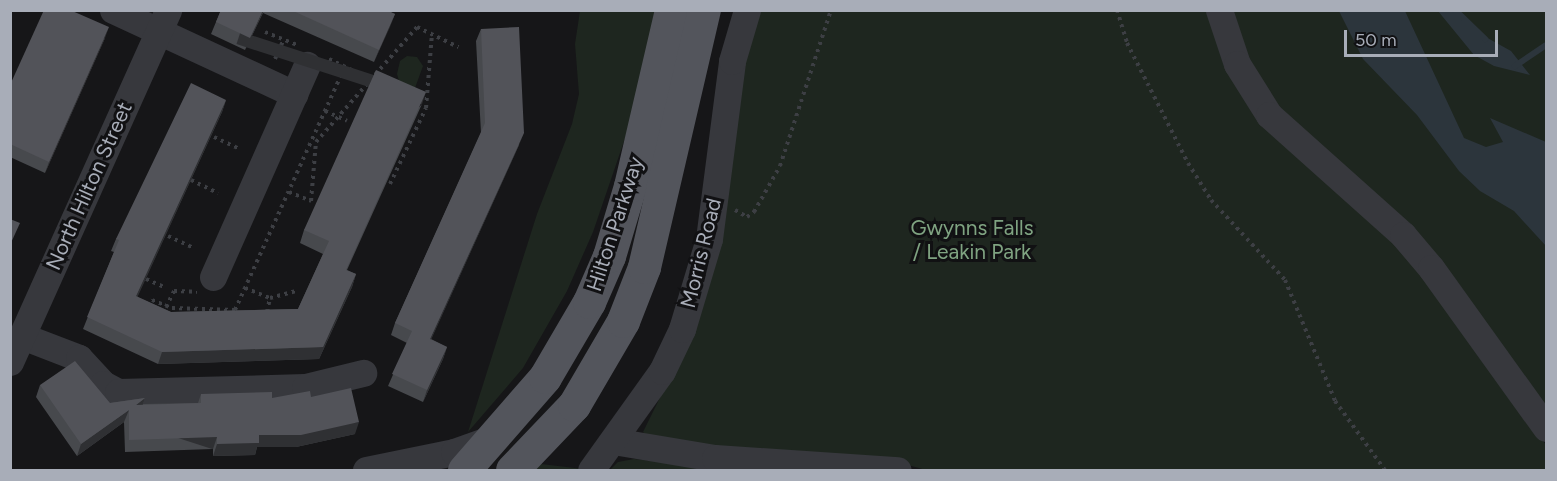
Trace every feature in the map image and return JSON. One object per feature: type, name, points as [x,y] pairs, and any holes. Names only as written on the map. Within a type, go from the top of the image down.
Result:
[{"type":"main road","name":"Hilton Parkway","points":[[464,471],[497,436],[545,377],[589,303],[609,256],[630,186],[671,10]]},
{"type":"main road","name":"Hilton Parkway","points":[[512,471],[574,405],[623,321],[647,255],[704,10]]},
{"type":"street","points":[[113,10],[163,21],[294,94]]},
{"type":"street","name":"Morris Road","points":[[591,471],[663,370],[696,285],[709,239],[732,61],[747,10]]},
{"type":"street","points":[[1219,10],[1237,64],[1269,115],[1402,236],[1431,268],[1546,428]]},
{"type":"street","name":"North Hilton Street","points":[[10,362],[163,21]]},
{"type":"street","points":[[208,285],[307,66]]},
{"type":"street","points":[[22,336],[79,358],[103,384],[118,392],[305,387],[363,373]]},
{"type":"street","points":[[379,469],[454,452],[497,436]]},
{"type":"street","points":[[614,441],[715,458],[898,471]]},
{"type":"path","points":[[736,202],[735,210],[741,216],[754,212],[780,166],[831,10]]},
{"type":"path","points":[[1118,10],[1132,53],[1188,163],[1211,200],[1285,280],[1335,401],[1358,439],[1385,471]]},
{"type":"path","points":[[289,192],[311,201],[314,141],[417,27],[458,47]]},
{"type":"path","points":[[390,184],[426,108],[432,34]]},
{"type":"path","points":[[145,315],[152,300],[167,306],[235,310],[314,141],[345,66]]},
{"type":"path","points":[[325,111],[347,121]]},
{"type":"path","points":[[214,137],[240,148]]},
{"type":"path","points":[[191,180],[218,193]]},
{"type":"path","points":[[168,236],[194,248]]},
{"type":"path","points":[[146,279],[164,287]]},
{"type":"path","points":[[163,313],[174,291],[208,285]]},
{"type":"path","points":[[245,288],[270,298],[296,291]]},
{"type":"path","points":[[264,322],[270,298]]},
{"type":"path","points":[[203,309],[203,316]]},
{"type":"green space","name":"Gwynns Falls / Leakin Park","points":[[1210,10],[1238,84],[1419,270],[1546,445],[1546,470],[926,470],[908,465],[654,441],[643,432],[691,335],[746,57],[760,11]]},
{"type":"green space","points":[[580,11],[658,11],[635,109],[593,232],[567,291],[523,368],[468,432],[537,214],[572,124],[579,94],[575,44]]},
{"type":"green space","points":[[1226,11],[1546,11],[1546,418],[1285,122],[1250,74]]},
{"type":"green space","points":[[407,56],[417,57],[423,66],[415,88],[399,81],[397,74],[400,61]]},
{"type":"green space","points":[[634,459],[735,470],[610,470],[618,462]]},
{"type":"green space","points":[[541,464],[592,470],[534,470]]},
{"type":"shaded area","points":[[1339,11],[1405,11],[1464,138],[1486,147],[1503,142],[1490,118],[1546,142],[1546,246],[1514,211],[1480,191],[1459,171],[1417,115],[1363,59]]},
{"type":"shaded area","points":[[1438,11],[1457,11],[1473,30],[1511,51],[1530,75],[1494,66],[1474,55]]},
{"type":"building","points":[[44,10],[70,10],[109,27],[49,162],[10,144],[10,85]]},
{"type":"building","points":[[221,10],[263,10],[250,38],[216,22]]},
{"type":"building","points":[[291,10],[386,10],[395,14],[379,50]]},
{"type":"building","points":[[519,27],[524,133],[430,339],[447,347],[427,390],[392,374],[412,331],[395,323],[485,123],[481,29]]},
{"type":"building","points":[[376,70],[426,92],[346,270],[356,274],[323,347],[162,352],[87,317],[119,240],[116,239],[191,83],[226,100],[136,296],[171,312],[298,309],[329,241],[304,230]]},
{"type":"building","points":[[10,219],[20,223],[10,245]]},
{"type":"building","points":[[75,361],[110,403],[145,398],[136,405],[201,403],[201,394],[272,392],[272,398],[310,391],[311,397],[351,388],[359,422],[301,435],[259,435],[259,443],[217,444],[217,437],[129,440],[129,410],[81,444],[40,385]]},
{"type":"waterway","points":[[1455,10],[1485,39]]},
{"type":"waterway","points":[[1515,66],[1546,45]]}]
